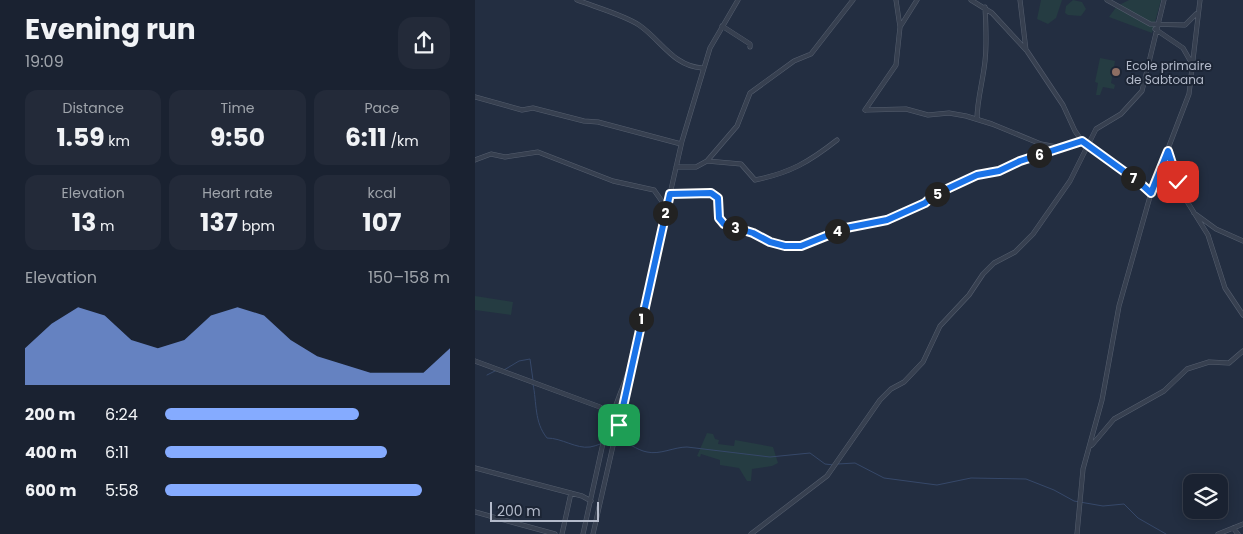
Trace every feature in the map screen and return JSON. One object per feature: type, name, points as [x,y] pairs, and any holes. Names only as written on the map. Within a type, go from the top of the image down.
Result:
[{"type":"street","points":[[577,0],[620,15],[640,25],[681,63],[702,68]]},
{"type":"street","points":[[593,534],[681,144],[702,68],[722,26],[738,0]]},
{"type":"street","points":[[676,167],[696,167],[707,161],[737,126],[750,93],[794,60],[803,59],[811,54],[853,0]]},
{"type":"street","points":[[896,0],[899,27],[896,65],[865,110],[905,109],[928,115],[949,113],[977,119],[1041,144],[1062,148]]},
{"type":"street","points":[[899,27],[917,0]]},
{"type":"street","points":[[971,0],[985,7],[1027,51],[1063,105],[1082,141],[1151,193]]},
{"type":"street","points":[[1020,0],[1027,51]]},
{"type":"street","points":[[1107,0],[1158,28],[1183,48],[1192,66]]},
{"type":"street","points":[[751,534],[827,476],[875,406],[891,389],[904,382],[926,358],[940,326],[946,318],[994,263],[1015,252],[1033,234],[1057,202],[1096,130],[1121,114],[1142,91],[1164,0]]},
{"type":"street","points":[[1077,534],[1081,478],[1102,400],[1119,306],[1151,193],[1189,94],[1197,12],[1200,0]]},
{"type":"street","points":[[977,119],[977,108],[985,62],[987,28],[985,7]]},
{"type":"street","points":[[1158,28],[1185,25],[1192,20],[1197,12]]},
{"type":"street","points":[[722,26],[749,44],[750,47]]},
{"type":"street","points":[[475,97],[522,110],[533,108],[583,122],[598,122],[681,144]]},
{"type":"street","points":[[707,161],[741,164],[755,180],[800,167],[837,140]]},
{"type":"street","points":[[670,194],[711,193],[718,198],[719,218],[724,224],[753,233],[770,242],[785,246],[801,246],[846,228],[887,220],[925,203],[934,195],[977,175],[999,171],[1020,161],[1082,141]]},
{"type":"street","points":[[1168,151],[1172,167],[1192,212],[1209,235],[1225,288],[1243,315]]},
{"type":"street","points":[[475,160],[494,154],[505,156],[539,152],[613,181],[654,190],[666,207]]},
{"type":"street","points":[[1192,212],[1216,229],[1243,241]]},
{"type":"street","points":[[1090,446],[1114,419],[1164,391],[1187,369],[1209,362],[1229,363],[1243,351]]},
{"type":"street","points":[[475,361],[601,407],[619,425]]},
{"type":"street","points":[[583,534],[605,434],[631,364]]},
{"type":"street","points":[[475,468],[571,493],[591,501]]},
{"type":"street","points":[[562,534],[571,493]]},
{"type":"street","points":[[475,512],[555,534]]},
{"type":"street","points":[[1218,534],[1243,524]]},
{"type":"street","points":[[1233,528],[1238,534]]},
{"type":"green space","points":[[1041,0],[1062,0],[1056,18],[1048,24],[1037,19]]},
{"type":"green space","points":[[1073,0],[1082,2],[1086,9],[1081,16],[1065,13],[1066,6]]},
{"type":"green space","points":[[1129,0],[1161,0],[1152,33],[1109,17],[1117,6]]},
{"type":"green space","points":[[1100,58],[1115,61],[1111,83],[1115,85],[1114,89],[1103,87],[1100,95],[1096,95],[1098,83],[1095,82]]},
{"type":"green space","points":[[475,296],[513,302],[511,315],[475,310]]},
{"type":"green space","points":[[707,433],[713,434],[715,439],[719,440],[718,444],[734,446],[735,440],[773,447],[778,463],[772,466],[752,469],[751,481],[747,481],[739,468],[720,465],[720,460],[701,454],[700,457],[697,456]]},
{"type":"waterway","points":[[504,370],[519,361],[530,359],[533,380]]},
{"type":"waterway","points":[[487,375],[497,370]]},
{"type":"waterway","points":[[533,384],[538,419],[547,438],[585,447],[612,441]]},
{"type":"waterway","points":[[616,441],[624,442],[652,453],[687,447],[770,457],[810,453],[825,464],[834,465]]},
{"type":"waterway","points":[[838,464],[855,463],[884,478],[937,485],[971,478],[1026,479],[1054,490],[1074,501],[1103,506],[1124,504],[1138,518],[1166,534]]},
{"type":"place","name":"Ecole primaire de Sabtoana","points":[[1116,72]]},
{"type":"route","points":[[619,425],[650,276],[670,194],[711,193],[718,198],[719,218],[724,224],[753,233],[770,242],[785,246],[801,246],[846,228],[887,220],[925,203],[934,195],[977,175],[999,171],[1020,161],[1082,141],[1151,193],[1168,151],[1169,160],[1178,182]]}]
